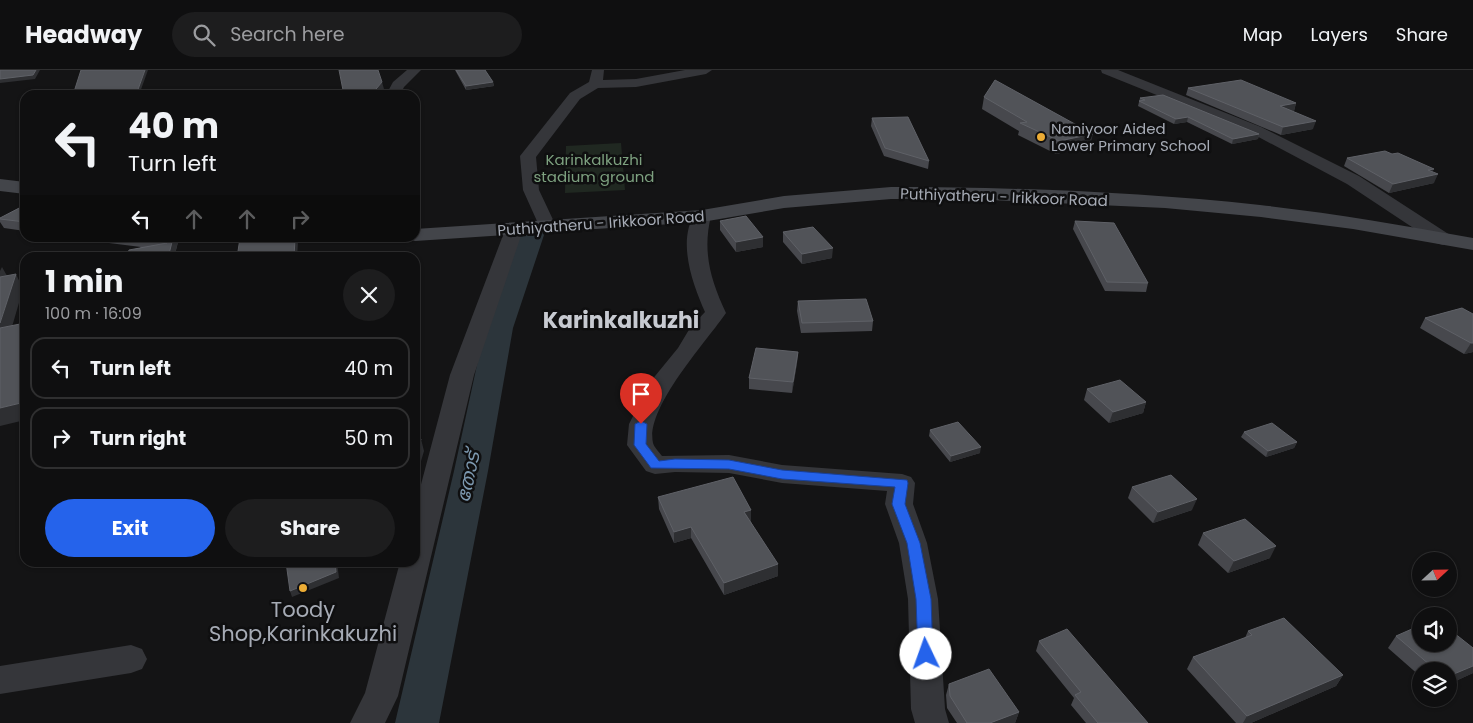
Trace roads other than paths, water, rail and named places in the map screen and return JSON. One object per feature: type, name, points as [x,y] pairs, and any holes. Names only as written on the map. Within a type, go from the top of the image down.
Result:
[{"type":"main road","name":"Puthiyatheru - Irikkoor Road","points":[[420,235],[702,216],[784,202],[891,193],[967,193],[1164,202],[1251,210],[1354,223],[1473,244]]},
{"type":"street","points":[[396,90],[398,85],[415,70]]},
{"type":"street","points":[[547,226],[531,190],[528,156],[546,136],[575,96],[597,77],[636,83],[706,70]]},
{"type":"street","points":[[1107,70],[1256,130],[1353,180],[1443,239]]},
{"type":"street","points":[[702,216],[696,233],[695,252],[704,290],[716,313],[698,333],[687,351],[663,381],[641,424],[640,445],[655,465],[675,463],[729,464],[782,474],[902,483],[899,504],[913,543],[923,599],[928,709],[932,723]]},
{"type":"street","points":[[420,542],[462,375],[514,230]]},
{"type":"street","points":[[367,723],[381,696],[414,567]]},
{"type":"street","points":[[0,680],[131,659]]},
{"type":"waterway","name":"തോട്","points":[[417,723],[471,471],[499,328],[532,235]]},
{"type":"place","name":"Naniyoor Aided Lower Primary School","points":[[1041,137]]},
{"type":"place","name":"Toody Shop,Karinkakuzhi","points":[[303,588]]},
{"type":"district","name":"Karinkalkuzhi","points":[[621,320]]},
{"type":"park label","name":"Karinkalkuzhi stadium ground","points":[[594,168]]}]
